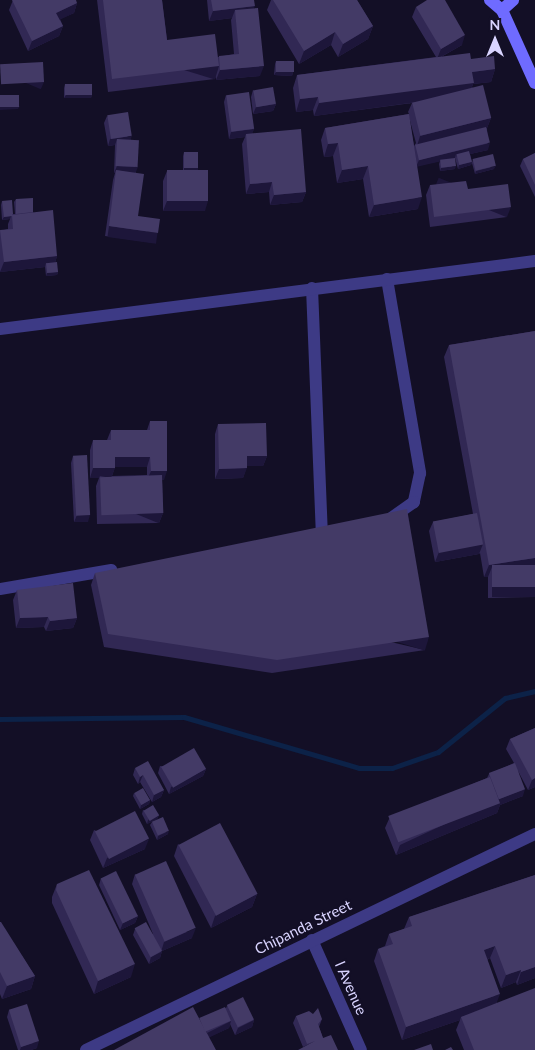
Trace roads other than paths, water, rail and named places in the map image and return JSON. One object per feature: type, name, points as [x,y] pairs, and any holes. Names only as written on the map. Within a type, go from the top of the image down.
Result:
[{"type":"main road","points":[[490,0],[502,10],[535,83]]},
{"type":"main road","points":[[502,10],[512,0]]},
{"type":"street","points":[[0,329],[387,278],[535,261]]},
{"type":"street","points":[[382,523],[400,514],[414,502],[420,473],[387,278]]},
{"type":"street","points":[[312,288],[317,534],[339,530]]},
{"type":"street","points":[[0,589],[123,568]]},
{"type":"street","name":"Chipanda Street","points":[[86,1050],[535,834]]},
{"type":"street","name":"I Avenue","points":[[312,940],[361,1050]]},
{"type":"waterway","points":[[0,719],[184,717],[359,768],[392,768],[438,752],[505,698],[535,691]]}]
